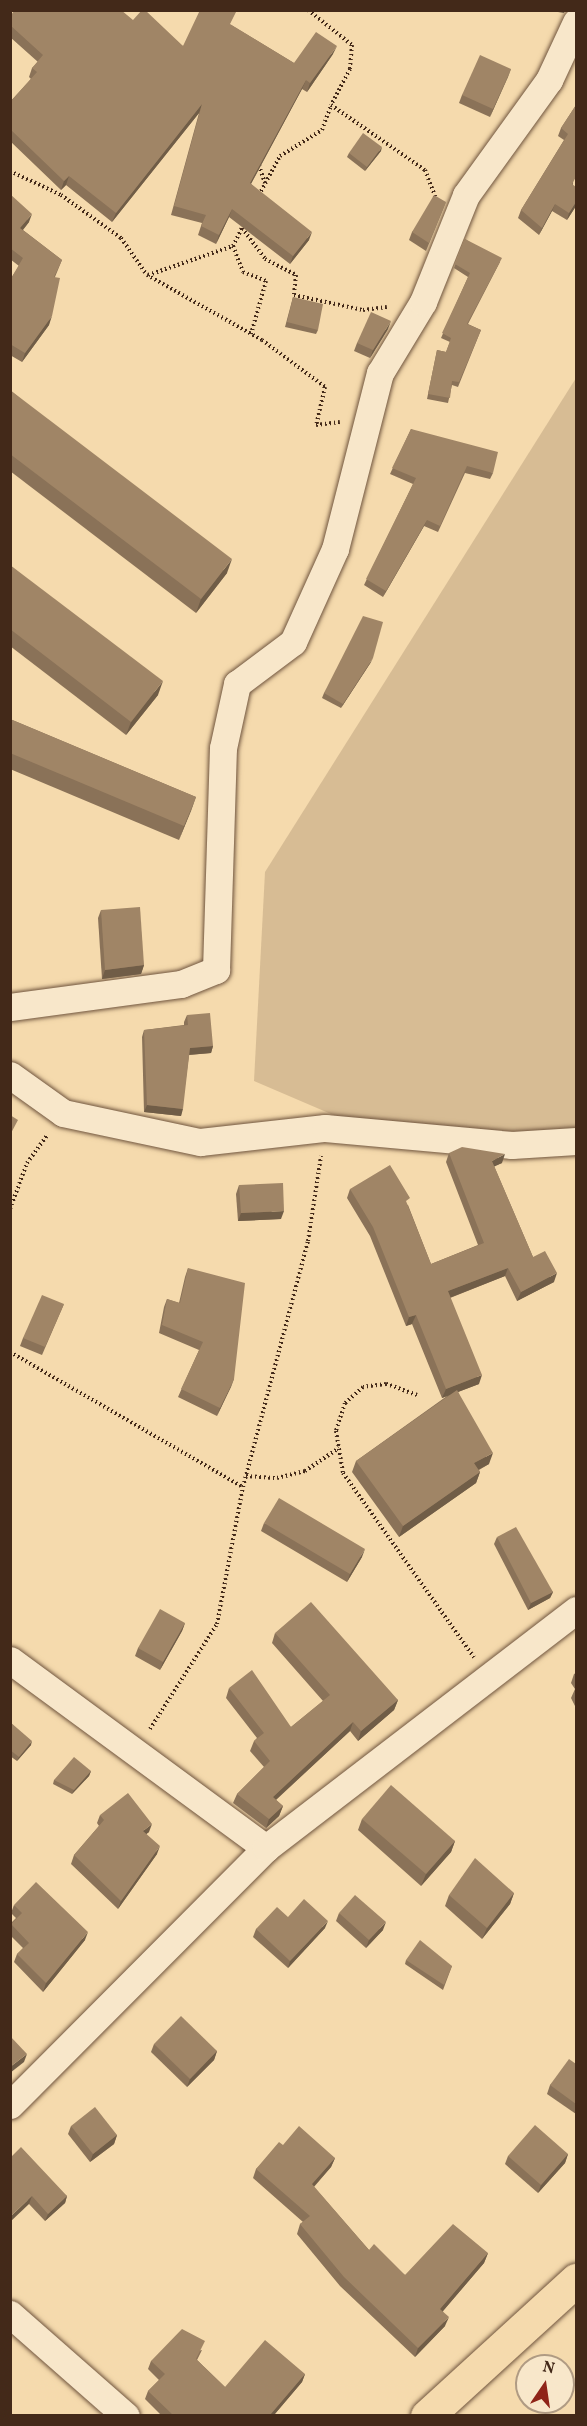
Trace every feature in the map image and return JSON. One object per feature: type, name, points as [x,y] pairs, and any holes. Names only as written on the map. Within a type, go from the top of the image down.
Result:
[{"type":"highway","points":[[427,2415],[576,2280]]},
{"type":"street","points":[[10,1007],[181,984],[216,970],[223,748],[237,684],[293,642],[335,549],[366,418],[380,373],[423,302],[466,195],[549,80],[576,22]]},
{"type":"street","points":[[10,1075],[63,1113],[200,1142],[325,1128],[512,1145],[576,1141]]},
{"type":"street","points":[[10,2105],[266,1848],[576,1610]]},
{"type":"street","points":[[10,1660],[137,1750],[266,1848]]},
{"type":"street","points":[[10,2314],[126,2415]]},
{"type":"path","points":[[256,202],[280,156],[322,130],[331,105],[350,69],[352,45],[308,10]]},
{"type":"path","points":[[331,105],[425,170],[436,199],[466,195]]},
{"type":"path","points":[[257,160],[265,184]]},
{"type":"path","points":[[10,171],[61,195],[121,238],[147,275],[251,334],[325,387],[316,425],[366,418]]},
{"type":"path","points":[[147,275],[233,246],[247,219]]},
{"type":"path","points":[[242,228],[265,259],[296,275],[294,295],[363,310],[423,302]]},
{"type":"path","points":[[233,246],[243,272],[266,281],[251,334]]},
{"type":"path","points":[[10,1209],[27,1163],[63,1113]]},
{"type":"path","points":[[137,1750],[217,1624],[245,1476],[308,1241],[325,1128]]},
{"type":"path","points":[[10,1352],[243,1487]]},
{"type":"path","points":[[417,1395],[386,1384],[363,1387],[345,1403],[336,1431],[343,1473],[479,1665]]},
{"type":"path","points":[[245,1476],[277,1478],[304,1472],[339,1448]]},
{"type":"shaded area","points":[[576,378],[576,1129],[394,1141],[254,1081],[265,872]]},
{"type":"building","points":[[15,10],[121,10],[133,20],[142,10],[145,10],[183,46],[200,10],[237,10],[230,24],[294,63],[316,32],[337,46],[310,83],[306,80],[250,183],[312,232],[293,256],[232,209],[219,235],[201,226],[206,215],[174,206],[202,104],[116,213],[69,176],[64,181],[10,129],[10,102],[37,72],[32,68],[43,55],[10,25],[10,16]]},
{"type":"building","points":[[480,55],[511,69],[493,109],[462,95]]},
{"type":"building","points":[[576,105],[576,177],[572,184],[576,187],[576,202],[569,213],[555,204],[542,228],[521,210],[568,134],[561,128]]},
{"type":"building","points":[[363,133],[382,147],[367,167],[349,153]]},
{"type":"building","points":[[10,194],[32,214],[20,228],[62,260],[54,277],[60,278],[52,316],[25,353],[10,344],[10,280],[23,258],[10,248]]},
{"type":"building","points":[[434,195],[446,202],[429,243],[412,232]]},
{"type":"building","points":[[465,239],[502,258],[467,324],[481,330],[459,382],[452,381],[450,398],[428,394],[437,350],[446,352],[451,338],[442,333],[470,273],[455,264]]},
{"type":"building","points":[[293,297],[323,304],[318,330],[287,322]]},
{"type":"building","points":[[371,312],[391,321],[373,350],[357,343]]},
{"type":"building","points":[[10,390],[232,559],[201,599],[10,454]]},
{"type":"building","points":[[411,429],[498,452],[493,473],[467,466],[440,526],[427,520],[386,591],[366,579],[416,478],[392,468]]},
{"type":"building","points":[[10,565],[163,681],[131,722],[10,629]]},
{"type":"building","points":[[363,616],[383,622],[373,658],[343,704],[324,693]]},
{"type":"building","points":[[10,719],[196,797],[184,826],[10,753]]},
{"type":"building","points":[[140,907],[144,965],[105,970],[101,910]]},
{"type":"building","points":[[210,1013],[213,1046],[190,1048],[183,1109],[147,1105],[144,1030],[188,1025],[187,1015]]},
{"type":"building","points":[[10,1115],[18,1120],[10,1135]]},
{"type":"building","points":[[462,1147],[505,1154],[492,1161],[533,1257],[545,1251],[557,1273],[521,1292],[508,1268],[448,1291],[482,1375],[446,1389],[416,1315],[409,1317],[373,1227],[350,1189],[390,1165],[410,1198],[406,1201],[431,1264],[484,1243],[449,1153]]},
{"type":"building","points":[[283,1183],[284,1211],[241,1213],[239,1185]]},
{"type":"building","points":[[188,1268],[245,1283],[234,1379],[220,1408],[181,1389],[203,1342],[162,1325],[167,1299],[180,1303]]},
{"type":"building","points":[[42,1295],[64,1304],[45,1347],[23,1338]]},
{"type":"building","points":[[457,1390],[493,1453],[474,1463],[480,1472],[403,1526],[356,1461]]},
{"type":"building","points":[[279,1498],[365,1549],[350,1574],[264,1523]]},
{"type":"building","points":[[516,1527],[553,1592],[531,1603],[497,1537]]},
{"type":"building","points":[[311,1602],[398,1700],[361,1731],[353,1722],[273,1797],[283,1806],[269,1819],[237,1794],[270,1761],[254,1741],[264,1733],[229,1688],[252,1670],[291,1727],[330,1695],[275,1633]]},
{"type":"building","points":[[160,1609],[185,1623],[163,1662],[138,1648]]},
{"type":"building","points":[[10,1722],[32,1741],[19,1757],[10,1750]]},
{"type":"building","points":[[74,1757],[91,1771],[74,1790],[54,1780]]},
{"type":"building","points":[[391,1785],[455,1841],[426,1874],[362,1819]]},
{"type":"building","points":[[128,1793],[152,1824],[143,1831],[160,1846],[121,1901],[74,1855],[104,1820],[100,1815]]},
{"type":"building","points":[[475,1858],[514,1893],[487,1928],[449,1895]]},
{"type":"building","points":[[36,1882],[88,1932],[46,1983],[17,1954],[29,1943],[11,1924],[22,1913],[14,1905]]},
{"type":"building","points":[[355,1895],[386,1922],[369,1940],[339,1913]]},
{"type":"building","points":[[304,1899],[328,1921],[290,1961],[256,1929],[277,1907],[288,1917]]},
{"type":"building","points":[[420,1940],[452,1966],[444,1985],[406,1960]]},
{"type":"building","points":[[181,2016],[217,2051],[190,2079],[154,2044]]},
{"type":"building","points":[[10,2036],[27,2054],[10,2067]]},
{"type":"building","points":[[569,2059],[576,2064],[576,2104],[550,2085]]},
{"type":"building","points":[[95,2107],[117,2135],[93,2154],[71,2126]]},
{"type":"building","points":[[535,2125],[568,2154],[541,2185],[508,2156]]},
{"type":"building","points":[[299,2126],[335,2158],[312,2184],[369,2250],[374,2244],[405,2275],[453,2224],[488,2253],[440,2309],[449,2317],[418,2348],[344,2277],[300,2224],[310,2216],[256,2169],[279,2142],[283,2145]]},
{"type":"building","points":[[21,2147],[67,2196],[48,2214],[32,2196],[10,2217],[10,2158]]},
{"type":"building","points":[[182,2329],[205,2341],[196,2359],[225,2387],[265,2340],[305,2374],[270,2415],[173,2415],[148,2391],[165,2374],[151,2361]]}]
